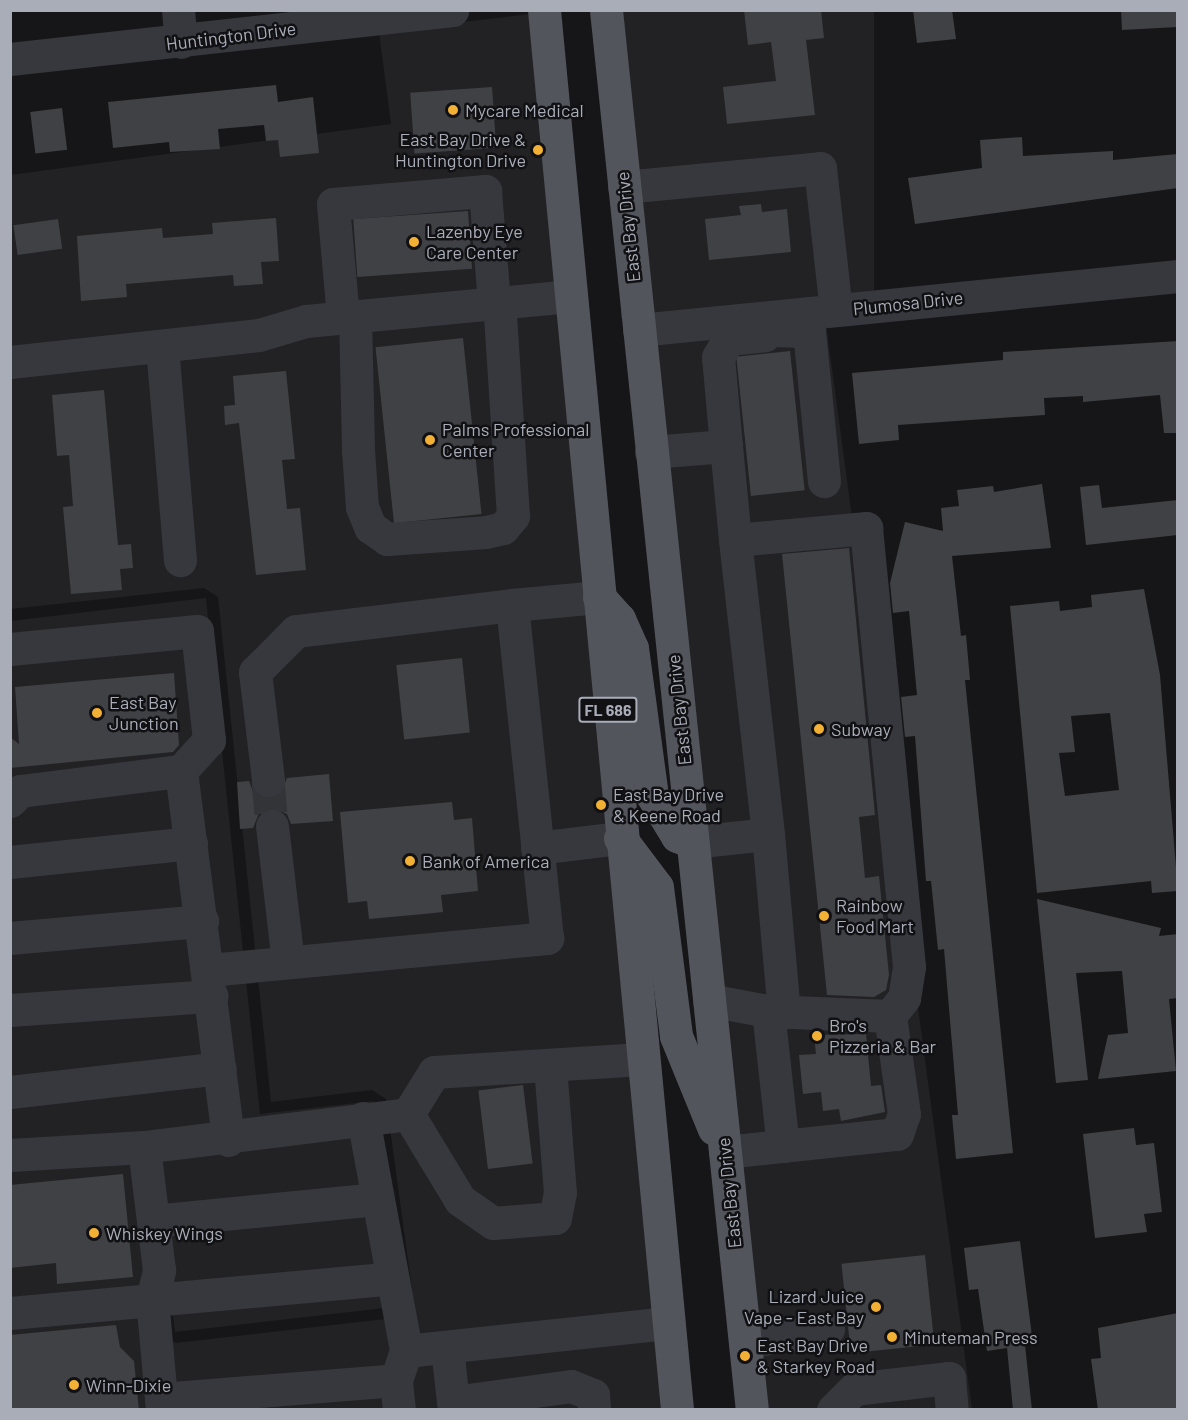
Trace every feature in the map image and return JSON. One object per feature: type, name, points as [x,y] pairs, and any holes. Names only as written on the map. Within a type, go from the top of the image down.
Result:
[{"type":"main road","name":"FL 686","points":[[544,10],[620,838],[677,1410]]},
{"type":"main road","name":"East Bay Drive","points":[[606,10],[752,1410]]},
{"type":"main road","points":[[598,597],[619,619],[632,648],[652,795],[677,836],[693,843]]},
{"type":"main road","points":[[620,838],[657,887],[676,1036],[725,1152]]},
{"type":"street","name":"Huntington Drive","points":[[10,59],[179,26],[452,10]]},
{"type":"street","points":[[624,187],[820,168],[836,310]]},
{"type":"street","points":[[485,191],[497,303],[513,516],[503,528],[486,532],[387,539],[370,526],[362,507],[349,316],[333,204],[485,191]]},
{"type":"street","name":"Plumosa Drive","points":[[639,330],[773,325],[836,310],[1178,276]]},
{"type":"street","points":[[10,362],[259,335],[306,321],[571,296]]},
{"type":"street","points":[[783,1146],[768,834],[735,540],[718,357],[722,346],[729,339],[773,325],[809,330],[824,481]]},
{"type":"street","points":[[162,346],[180,560]]},
{"type":"street","points":[[651,452],[726,446]]},
{"type":"street","points":[[725,1152],[900,1131],[904,1114],[890,1016],[904,998],[909,967],[866,528],[735,540]]},
{"type":"street","points":[[268,780],[255,672],[296,631],[598,597]]},
{"type":"street","points":[[10,1011],[211,983],[288,962],[547,938],[512,605]]},
{"type":"street","points":[[10,649],[197,631],[208,740],[181,771],[20,791],[10,801]]},
{"type":"street","points":[[181,771],[211,983],[228,1140]]},
{"type":"street","points":[[272,826],[288,962]]},
{"type":"street","points":[[693,843],[768,834]]},
{"type":"street","points":[[537,848],[620,838]]},
{"type":"street","points":[[10,861],[191,843]]},
{"type":"street","points":[[10,938],[202,921]]},
{"type":"street","points":[[709,1000],[776,1011],[890,1016]]},
{"type":"street","points":[[434,1072],[642,1059]]},
{"type":"street","points":[[408,1114],[460,1200],[493,1223],[555,1218],[560,1193],[550,1065]]},
{"type":"street","points":[[10,1092],[220,1068]]},
{"type":"street","points":[[408,1114],[434,1072]]},
{"type":"street","points":[[434,1072],[441,1171]]},
{"type":"street","points":[[10,1155],[228,1140],[363,1118],[408,1114]]},
{"type":"street","points":[[363,1118],[392,1278],[400,1380]]},
{"type":"street","points":[[144,1147],[159,1270],[152,1299],[162,1404],[400,1380],[447,1347],[669,1323]]},
{"type":"street","points":[[153,1221],[377,1199]]},
{"type":"street","points":[[10,1313],[392,1278]]},
{"type":"street","points":[[745,1342],[828,1329]]},
{"type":"street","points":[[447,1347],[453,1406],[571,1386],[592,1395],[594,1410]]},
{"type":"street","points":[[835,1409],[854,1389],[949,1378],[952,1410]]},
{"type":"shaded area","points":[[621,11],[874,11],[874,318],[621,318]]},
{"type":"shaded area","points":[[530,14],[555,284],[11,349],[10,175],[391,124],[379,32]]},
{"type":"shaded area","points":[[558,310],[663,1409],[11,1409],[11,1311],[158,1296],[162,1333],[176,1343],[403,1317],[414,1304],[386,1099],[372,1090],[271,1102],[218,597],[204,588],[11,609],[10,375],[309,333]]},
{"type":"shaded area","points":[[826,324],[972,1409],[766,1409],[654,341]]},
{"type":"shaded area","points":[[206,598],[260,1114],[373,1101],[402,1306],[175,1332],[169,1284],[11,1300],[10,621]]},
{"type":"building","points":[[744,10],[821,10],[824,38],[806,40],[815,115],[727,124],[723,87],[776,81],[771,42],[748,45]]},
{"type":"building","points":[[913,10],[952,10],[956,39],[917,43]]},
{"type":"building","points":[[1121,10],[1178,10],[1178,27],[1122,30]]},
{"type":"building","points":[[276,85],[278,102],[313,97],[319,153],[280,157],[278,140],[266,141],[264,125],[218,129],[220,149],[170,152],[169,142],[113,148],[108,102]]},
{"type":"building","name":"Mycare Medical","points":[[492,87],[496,148],[414,154],[410,93]]},
{"type":"building","points":[[62,108],[67,150],[35,154],[30,112]]},
{"type":"building","points":[[1022,137],[1023,156],[1113,151],[1113,160],[1178,154],[1178,188],[915,224],[908,178],[982,168],[980,140]]},
{"type":"building","points":[[761,204],[762,212],[787,209],[791,252],[709,260],[705,219],[741,215],[739,206]]},
{"type":"building","name":"Lazenby Eye Care Center","points":[[468,211],[472,269],[357,277],[353,219]]},
{"type":"building","points":[[276,218],[279,261],[261,262],[263,284],[234,286],[233,275],[126,284],[127,297],[81,301],[77,236],[162,228],[163,238],[213,234],[212,223]]},
{"type":"building","points":[[58,219],[62,249],[18,255],[13,225]]},
{"type":"building","name":"Palms Professional Center","points":[[463,338],[482,514],[394,523],[375,347]]},
{"type":"building","points":[[1178,341],[1178,433],[1164,433],[1160,395],[1083,402],[1083,396],[1044,398],[1045,415],[898,425],[899,440],[859,444],[852,373],[1003,360],[1003,352]]},
{"type":"building","points":[[790,351],[805,490],[751,496],[736,357]]},
{"type":"building","points":[[286,371],[295,459],[282,460],[287,509],[300,508],[306,570],[256,575],[239,423],[225,425],[224,406],[235,405],[233,376]]},
{"type":"building","points":[[104,390],[118,545],[131,544],[133,568],[120,569],[122,590],[71,594],[63,507],[73,506],[69,455],[57,456],[52,395]]},
{"type":"building","points":[[1042,484],[1051,548],[952,556],[961,636],[966,635],[970,680],[965,680],[1013,1153],[956,1159],[952,1115],[958,1115],[944,949],[938,950],[931,881],[926,881],[915,736],[905,737],[901,697],[917,695],[909,611],[893,613],[890,583],[905,522],[943,531],[941,508],[959,506],[957,490],[993,486],[994,492]]},
{"type":"building","points":[[1099,485],[1102,508],[1178,500],[1178,535],[1086,545],[1080,487]]},
{"type":"building","points":[[849,548],[875,815],[859,817],[865,878],[879,876],[889,975],[886,990],[874,997],[827,995],[782,554]]},
{"type":"building","points":[[1144,589],[1160,675],[1178,891],[1152,893],[1151,881],[1037,893],[1010,606],[1059,601],[1060,611],[1092,607],[1091,595]],"holes":[[[1110,713],[1119,790],[1065,796],[1059,753],[1075,752],[1071,716]]]},
{"type":"building","points":[[462,658],[470,733],[404,739],[396,665]]},
{"type":"building","name":"East Bay Junction","points":[[174,673],[179,745],[173,752],[10,768],[10,737],[19,744],[15,687]]},
{"type":"building","points":[[329,774],[333,821],[291,824],[287,814],[270,807],[260,811],[253,828],[240,829],[237,782],[249,781],[253,792],[270,799],[280,795],[287,778]]},
{"type":"building","name":"Bank of America","points":[[452,802],[454,820],[472,818],[478,891],[441,895],[443,912],[424,914],[369,919],[367,901],[348,903],[340,812]]},
{"type":"building","points":[[1037,899],[1161,928],[1159,936],[1178,934],[1178,998],[1169,999],[1176,1071],[1098,1079],[1108,1035],[1128,1033],[1122,971],[1076,973],[1088,1080],[1056,1083]]},
{"type":"building","points":[[866,1034],[871,1086],[881,1085],[885,1112],[841,1121],[839,1109],[823,1111],[821,1092],[803,1094],[799,1055],[816,1054],[814,1035]]},
{"type":"building","points":[[523,1085],[533,1163],[488,1169],[478,1090]]},
{"type":"building","points":[[1134,1128],[1136,1145],[1154,1143],[1162,1212],[1144,1214],[1147,1232],[1095,1238],[1083,1134]]},
{"type":"building","points":[[123,1174],[133,1277],[57,1284],[56,1263],[10,1268],[10,1185]]},
{"type":"building","points":[[1020,1241],[1033,1344],[1025,1345],[1032,1410],[1013,1410],[1007,1348],[987,1351],[978,1289],[969,1290],[964,1248]]},
{"type":"building","points":[[925,1255],[934,1345],[851,1353],[841,1264]]},
{"type":"building","points":[[1178,1313],[1178,1410],[1098,1410],[1091,1359],[1101,1358],[1098,1328]]},
{"type":"building","name":"Winn-Dixie","points":[[116,1325],[120,1347],[134,1361],[139,1410],[10,1410],[10,1335]]},
{"type":"tunnel","points":[[268,780],[272,826]]},
{"type":"place","name":"Mycare Medical","points":[[453,110]]},
{"type":"place","name":"East Bay Drive & Huntington Drive","points":[[538,150]]},
{"type":"place","name":"Lazenby Eye Care Center","points":[[414,242]]},
{"type":"place","name":"Palms Professional Center","points":[[430,440]]},
{"type":"place","name":"East Bay Junction","points":[[97,713]]},
{"type":"place","name":"Subway","points":[[819,729]]},
{"type":"place","name":"East Bay Drive & Keene Road","points":[[601,805]]},
{"type":"place","name":"Bank of America","points":[[410,861]]},
{"type":"place","name":"Rainbow Food Mart","points":[[824,916]]},
{"type":"place","name":"Bro's Pizzeria & Bar","points":[[817,1036]]},
{"type":"place","name":"Whiskey Wings","points":[[94,1233]]},
{"type":"place","name":"Lizard Juice Vape - East Bay","points":[[876,1307]]},
{"type":"place","name":"Minuteman Press","points":[[892,1337]]},
{"type":"place","name":"East Bay Drive & Starkey Road","points":[[745,1356]]},
{"type":"place","name":"Winn-Dixie","points":[[74,1385]]}]
